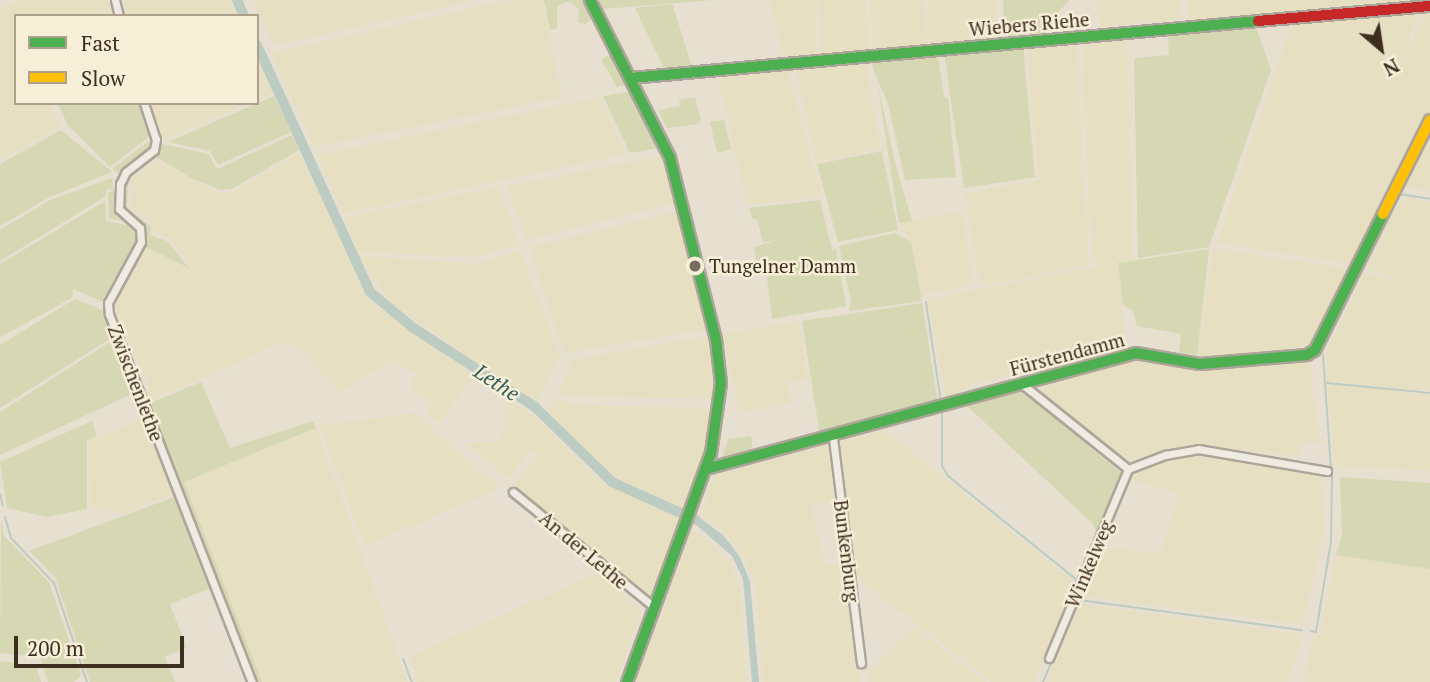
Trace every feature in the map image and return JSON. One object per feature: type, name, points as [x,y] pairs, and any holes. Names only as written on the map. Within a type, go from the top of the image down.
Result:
[{"type":"street","points":[[590,0],[670,158],[716,340],[720,406],[706,469],[627,682]]},
{"type":"street","name":"Wiebers Riehe","points":[[631,78],[1430,6]]},
{"type":"street","name":"Zwischenlethe","points":[[145,105],[156,139],[154,150],[126,172],[119,209],[140,228],[141,242],[108,303],[109,314],[253,682]]},
{"type":"street","name":"Fürstendamm","points":[[706,469],[833,438],[1136,353],[1231,364],[1296,357],[1315,350],[1430,120]]},
{"type":"street","points":[[1022,384],[1128,469],[1165,454],[1198,449],[1327,471]]},
{"type":"street","name":"Bunkenburg","points":[[833,438],[861,663]]},
{"type":"street","name":"Winkelweg","points":[[1049,659],[1128,469]]},
{"type":"street","name":"An der Lethe","points":[[513,492],[655,608]]},
{"type":"shaded area","points":[[22,0],[107,0],[111,14],[14,14],[14,105],[51,105],[60,127],[0,160],[0,9]]},
{"type":"shaded area","points":[[124,0],[231,0],[237,14],[128,14]]},
{"type":"shaded area","points":[[253,0],[476,0],[274,46]]},
{"type":"shaded area","points":[[510,0],[542,0],[562,97],[314,147],[271,53]]},
{"type":"shaded area","points":[[769,0],[815,0],[817,53],[783,56]]},
{"type":"shaded area","points":[[818,0],[867,0],[869,49],[820,54]]},
{"type":"shaded area","points":[[870,0],[925,0],[927,44],[872,49]]},
{"type":"shaded area","points":[[928,0],[996,0],[997,39],[929,45]]},
{"type":"shaded area","points":[[1095,0],[1180,0],[1182,19],[1100,27]]},
{"type":"shaded area","points":[[1187,0],[1416,0],[1189,24]]},
{"type":"shaded area","points":[[1425,11],[1430,11],[1430,111],[1353,264],[1217,243],[1292,23],[1420,12],[1392,85]]},
{"type":"shaded area","points":[[1127,38],[1133,260],[1118,263],[1125,345],[972,384],[946,399],[928,299],[1101,266],[1092,258],[1082,82],[1084,42]]},
{"type":"shaded area","points":[[1077,42],[1089,266],[980,286],[965,193],[1039,180],[1026,46]]},
{"type":"shaded area","points":[[259,62],[273,93],[259,99]]},
{"type":"shaded area","points":[[866,64],[881,149],[816,162],[795,66]]},
{"type":"shaded area","points":[[787,67],[822,197],[747,205],[717,71]]},
{"type":"shaded area","points":[[600,97],[626,154],[343,214],[318,155]]},
{"type":"shaded area","points":[[150,105],[245,105],[164,141]]},
{"type":"shaded area","points":[[1430,131],[1430,191],[1402,186]]},
{"type":"shaded area","points":[[300,152],[368,300],[474,376],[439,423],[426,413],[432,406],[409,386],[417,374],[392,360],[340,393],[298,347],[284,342],[147,402],[149,386],[114,307],[146,247],[193,268],[169,238],[154,233],[153,224],[130,207],[131,179],[156,160],[219,193],[233,192]]},
{"type":"shaded area","points":[[663,156],[677,203],[526,240],[507,186]]},
{"type":"shaded area","points":[[499,187],[519,245],[473,257],[358,252],[344,217]]},
{"type":"shaded area","points":[[1408,197],[1430,202],[1430,391],[1327,381],[1326,352],[1364,273],[1409,281],[1366,269],[1395,209]]},
{"type":"shaded area","points":[[963,210],[972,285],[921,295],[911,242],[899,223]]},
{"type":"shaded area","points":[[679,211],[709,329],[564,353],[529,247]]},
{"type":"shaded area","points":[[1213,248],[1348,269],[1311,345],[1239,357],[1198,358]]},
{"type":"shaded area","points":[[520,250],[560,355],[536,403],[392,304],[360,256],[476,264]]},
{"type":"shaded area","points":[[799,321],[807,379],[788,383],[791,404],[740,413],[722,334]]},
{"type":"shaded area","points":[[709,336],[714,399],[558,396],[572,360]]},
{"type":"shaded area","points":[[1155,358],[1199,369],[1309,362],[1320,442],[1300,444],[1298,456],[1203,446],[1130,459],[1117,455],[1040,393],[1049,382],[1122,362]]},
{"type":"shaded area","points":[[1327,384],[1430,394],[1430,471],[1335,466]]},
{"type":"shaded area","points":[[507,398],[539,420],[585,468],[609,486],[682,519],[650,601],[514,484],[539,454],[533,449],[507,479],[466,443],[501,441]]},
{"type":"shaded area","points":[[556,399],[569,401],[569,405],[713,408],[710,437],[685,510],[615,477],[594,460],[547,410]]},
{"type":"shaded area","points":[[414,413],[500,488],[365,546],[319,425]]},
{"type":"shaded area","points":[[146,417],[176,493],[123,514],[90,508],[89,442]]},
{"type":"shaded area","points":[[316,428],[408,682],[262,682],[184,482]]},
{"type":"shaded area","points":[[886,430],[1076,584],[1034,682],[992,682],[856,578],[840,442]]},
{"type":"shaded area","points":[[829,444],[837,499],[812,507],[825,566],[846,561],[860,682],[763,682],[756,585],[742,553],[722,530],[701,515],[714,476]]},
{"type":"shaded area","points":[[1204,454],[1321,475],[1324,529],[1303,625],[1086,597],[1103,547],[1161,553],[1179,494],[1128,479],[1133,472],[1154,462]]},
{"type":"shaded area","points":[[697,516],[723,535],[740,557],[750,582],[759,682],[752,682],[743,579],[732,556],[694,523]]},
{"type":"shaded area","points":[[692,530],[711,542],[731,564],[741,592],[746,682],[636,682]]},
{"type":"shaded area","points":[[1336,555],[1430,569],[1430,682],[1304,682],[1311,642],[1320,633]]},
{"type":"shaded area","points":[[601,571],[641,612],[616,682],[418,682],[409,656]]},
{"type":"shaded area","points":[[1081,604],[1302,636],[1288,682],[1047,682]]},
{"type":"shaded area","points":[[912,627],[986,682],[870,682],[869,673]]},
{"type":"green space","points":[[544,0],[585,0],[593,17],[586,24],[578,23],[579,10],[570,1],[557,6],[557,28],[550,30]]},
{"type":"green space","points":[[599,0],[713,0],[603,9]]},
{"type":"green space","points":[[1003,0],[1070,0],[1055,15],[1044,16],[1046,35],[1005,39]]},
{"type":"green space","points":[[669,4],[673,6],[692,67],[664,69],[635,8]]},
{"type":"green space","points":[[1256,27],[1271,70],[1209,247],[1138,258],[1134,58],[1169,55],[1168,35]]},
{"type":"green space","points":[[1023,45],[1035,177],[964,188],[944,53],[976,49],[981,53],[985,48]]},
{"type":"green space","points":[[611,54],[628,84],[617,87],[601,59]]},
{"type":"green space","points":[[938,57],[944,97],[948,98],[956,177],[905,180],[889,107],[871,63]]},
{"type":"green space","points":[[877,81],[895,162],[912,221],[899,223]]},
{"type":"green space","points":[[632,91],[660,148],[630,153],[603,96]]},
{"type":"green space","points":[[274,96],[291,132],[218,165],[210,151],[168,142],[253,105],[259,105],[259,103]]},
{"type":"green space","points":[[695,97],[701,120],[698,124],[667,128],[658,110],[680,106],[679,100]]},
{"type":"green space","points":[[59,105],[140,105],[150,136],[110,167],[67,124]]},
{"type":"green space","points":[[724,120],[731,150],[717,153],[710,122]]},
{"type":"green space","points":[[61,130],[112,172],[48,198],[0,226],[0,164]]},
{"type":"green space","points":[[292,135],[299,150],[232,189],[220,190],[191,178],[156,157],[129,178],[127,208],[151,226],[150,235],[167,241],[189,268],[146,247],[143,226],[109,218],[108,192],[122,190],[122,176],[112,169],[149,141],[208,154],[217,169]]},
{"type":"green space","points":[[882,151],[898,230],[838,242],[817,164]]},
{"type":"green space","points":[[112,178],[113,189],[106,190],[105,197],[0,261],[0,230],[50,200]]},
{"type":"green space","points":[[820,200],[832,250],[836,249],[846,306],[772,319],[765,262],[757,263],[754,247],[778,240],[763,242],[757,219],[752,219],[749,208]]},
{"type":"green space","points":[[105,201],[106,221],[127,225],[136,234],[137,241],[104,302],[73,289],[72,298],[0,337],[0,264]]},
{"type":"green space","points":[[895,233],[911,242],[922,301],[849,311],[851,301],[839,246]]},
{"type":"green space","points":[[1209,249],[1197,356],[1179,352],[1181,334],[1137,326],[1133,311],[1123,305],[1118,263]]},
{"type":"green space","points":[[75,299],[103,310],[113,337],[0,408],[0,345]]},
{"type":"green space","points":[[922,303],[938,404],[820,436],[802,321]]},
{"type":"green space","points":[[110,342],[132,394],[0,455],[0,412]]},
{"type":"green space","points":[[201,382],[230,448],[313,421],[316,428],[184,482],[262,682],[256,682],[148,404]]},
{"type":"green space","points":[[1020,389],[1121,473],[1096,532],[1093,524],[966,405]]},
{"type":"green space","points":[[92,421],[97,436],[87,441],[87,509],[47,517],[7,508],[0,462]]},
{"type":"green space","points":[[751,436],[753,455],[721,461],[728,439]]},
{"type":"green space","points":[[1340,477],[1430,483],[1430,569],[1336,555],[1342,534]]},
{"type":"green space","points":[[177,496],[213,587],[170,604],[187,648],[165,657],[175,682],[90,682],[55,577],[29,551]]},
{"type":"green space","points":[[1,519],[4,536],[49,582],[81,675],[74,682],[48,682],[40,657],[0,653]]},
{"type":"green space","points":[[0,661],[36,666],[41,682],[0,682]]},
{"type":"waterway","name":"Lethe","points":[[237,0],[243,14]]},
{"type":"waterway","name":"Lethe","points":[[259,49],[370,292],[412,327],[535,407],[612,482],[696,520]]},
{"type":"waterway","points":[[1325,345],[1399,194],[1430,199]]},
{"type":"waterway","points":[[926,302],[941,402]]},
{"type":"waterway","points":[[1323,355],[1331,469]]},
{"type":"waterway","points":[[1327,383],[1430,393]]},
{"type":"waterway","points":[[942,411],[942,466],[948,476],[1077,580]]},
{"type":"waterway","points":[[1311,631],[1316,632],[1331,541],[1332,474]]},
{"type":"waterway","points":[[0,494],[3,506]]},
{"type":"waterway","points":[[5,517],[11,538],[54,583],[87,682]]},
{"type":"waterway","points":[[1074,611],[1079,600],[1302,630]]},
{"type":"waterway","points":[[1043,682],[1070,619]]},
{"type":"waterway","points":[[403,659],[412,682]]},
{"type":"traffic: fast","points":[[590,0],[670,158],[716,340],[721,383],[711,453],[627,682]]},
{"type":"traffic: fast","points":[[631,78],[1258,21]]},
{"type":"traffic: fast","points":[[706,469],[1136,353],[1200,364],[1307,355],[1315,350],[1383,214]]},
{"type":"traffic: slow","points":[[1383,214],[1430,120]]},
{"type":"traffic: jam","points":[[1258,21],[1430,6]]},
{"type":"place","name":"Tungelner Damm","points":[[695,266]]}]
